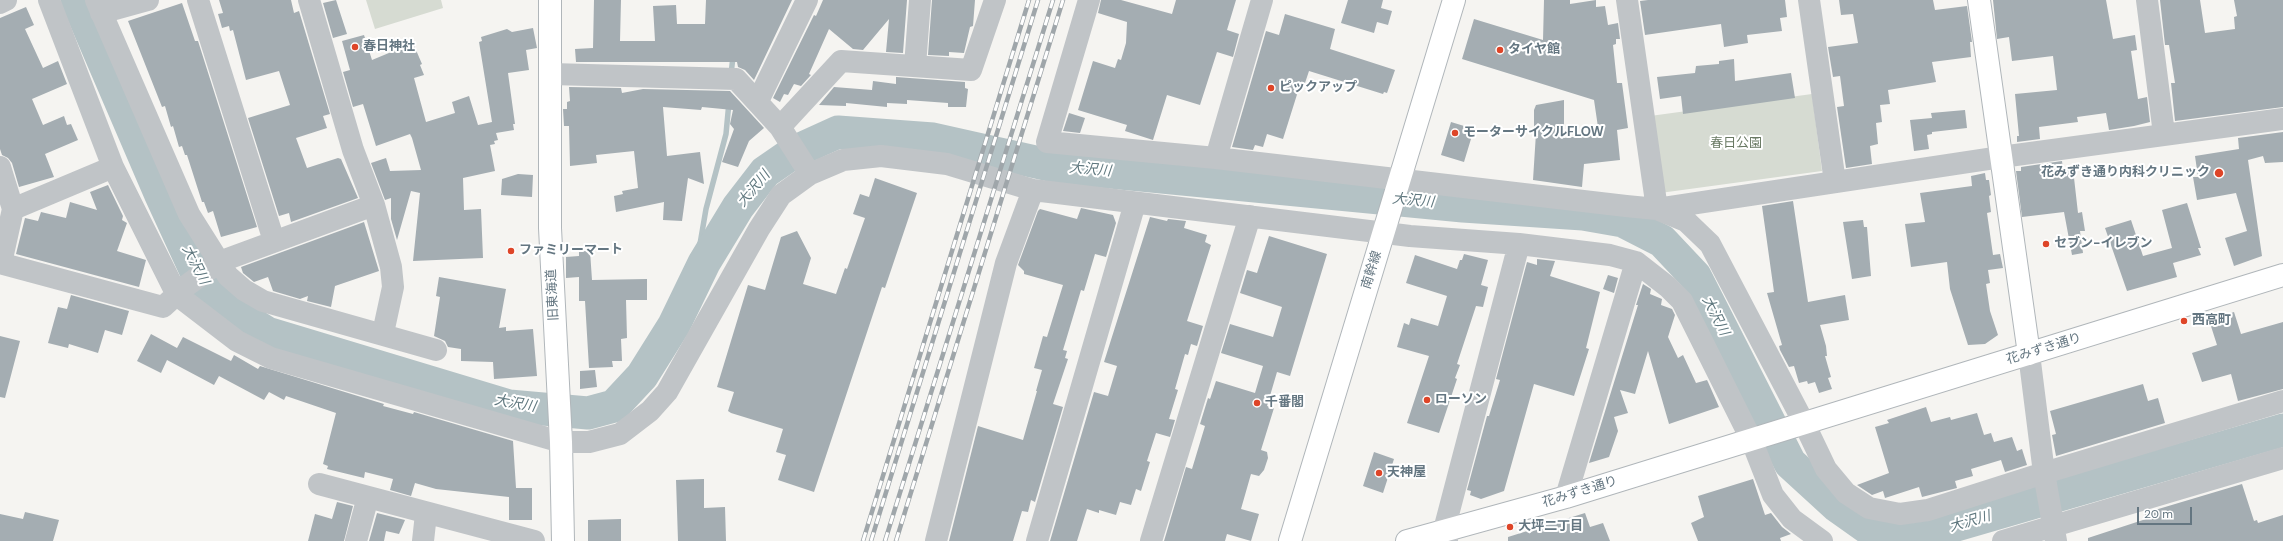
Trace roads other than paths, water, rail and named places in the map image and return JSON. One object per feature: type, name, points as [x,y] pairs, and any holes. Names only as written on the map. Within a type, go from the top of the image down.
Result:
[{"type":"street","points":[[0,2],[6,0]]},
{"type":"street","points":[[49,0],[113,167],[181,290],[237,341],[271,358],[561,442],[589,442],[620,434],[650,411],[668,392],[759,229],[781,195],[810,174],[844,160],[880,156],[947,164],[1034,190],[1250,216],[1519,244],[1610,255],[1636,262],[1668,287],[1682,301],[1751,439],[1773,495],[1792,519],[1818,540]]},
{"type":"street","points":[[148,0],[98,6],[189,214],[228,276],[244,290],[263,300],[383,333],[436,350]]},
{"type":"street","points":[[198,0],[274,241]]},
{"type":"street","points":[[309,0],[353,150],[374,205],[391,267],[393,287],[383,333]]},
{"type":"street","name":"旧東海道","points":[[550,0],[550,228],[561,442],[563,541]]},
{"type":"street","points":[[758,101],[807,0]]},
{"type":"street","points":[[915,66],[920,0]]},
{"type":"street","points":[[780,127],[842,61],[971,70],[994,0]]},
{"type":"street","points":[[1089,0],[1047,142],[1216,158],[1399,183],[1657,208],[2001,156],[2283,119]]},
{"type":"street","points":[[1216,158],[1262,0]]},
{"type":"street","name":"南幹線","points":[[1290,541],[1454,0]]},
{"type":"street","points":[[1627,0],[1657,208]]},
{"type":"street","points":[[1809,0],[1835,182]]},
{"type":"street","points":[[1979,0],[2029,354],[2044,473],[2055,533]]},
{"type":"street","points":[[2147,0],[2164,134]]},
{"type":"street","points":[[551,74],[736,79],[758,101],[780,127],[810,174]]},
{"type":"street","points":[[0,167],[13,209],[0,263],[163,307],[181,290],[219,262],[374,205]]},
{"type":"street","points":[[13,209],[113,167]]},
{"type":"street","points":[[936,541],[1006,263],[1034,190]]},
{"type":"street","points":[[1037,541],[1135,202]]},
{"type":"street","points":[[1657,208],[1686,221],[1710,244],[1804,423],[1826,469],[1846,493],[1869,508],[1900,514],[1928,510],[2044,473],[2283,401]]},
{"type":"street","points":[[1151,541],[1250,216]]},
{"type":"street","points":[[1446,536],[1519,244]]},
{"type":"street","points":[[1566,497],[1636,262]]},
{"type":"street","name":"花みずき通り","points":[[1407,541],[1446,536],[1751,439],[2283,274]]},
{"type":"street","points":[[2003,541],[2055,533],[2283,458]]},
{"type":"street","points":[[319,484],[426,514],[534,541]]},
{"type":"street","points":[[356,541],[368,497]]},
{"type":"street","points":[[423,541],[426,514]]},
{"type":"waterway","name":"大沢川","points":[[77,0],[160,193],[200,280],[218,302],[267,333],[509,406],[588,413],[614,406],[642,376],[674,325],[704,263],[738,207],[765,172],[794,152],[838,132],[933,139],[1058,167],[1463,206],[1583,214],[1623,221],[1662,241],[1695,276],[1790,463],[1837,506],[1875,533],[1922,535],[2283,430]]},
{"type":"waterway","points":[[731,75],[733,56]]},
{"type":"waterway","points":[[693,285],[706,209],[726,134],[729,102]]},
{"type":"railway","points":[[863,541],[1029,0]]},
{"type":"railway","points":[[871,541],[1038,0]]},
{"type":"railway","points":[[885,541],[1053,0]]},
{"type":"railway","points":[[896,541],[1063,0]]},
{"type":"place","name":"春日神社","points":[[355,47]]},
{"type":"place","name":"タイヤ館","points":[[1500,50]]},
{"type":"place","name":"ピックアップ","points":[[1271,88]]},
{"type":"place","name":"モーターサイクルFLOW","points":[[1455,133]]},
{"type":"place","name":"花みずき通り内科クリニック","points":[[2219,173]]},
{"type":"place","name":"セブン-イレブン","points":[[2046,244]]},
{"type":"place","name":"ファミリーマート","points":[[511,251]]},
{"type":"place","name":"西高町","points":[[2184,321]]},
{"type":"place","name":"ローソン","points":[[1427,400]]},
{"type":"place","name":"千番閣","points":[[1257,403]]},
{"type":"place","name":"天神屋","points":[[1379,473]]},
{"type":"place","name":"大坪二丁目","points":[[1510,527]]},
{"type":"park label","name":"春日公園","points":[[1736,144]]}]
